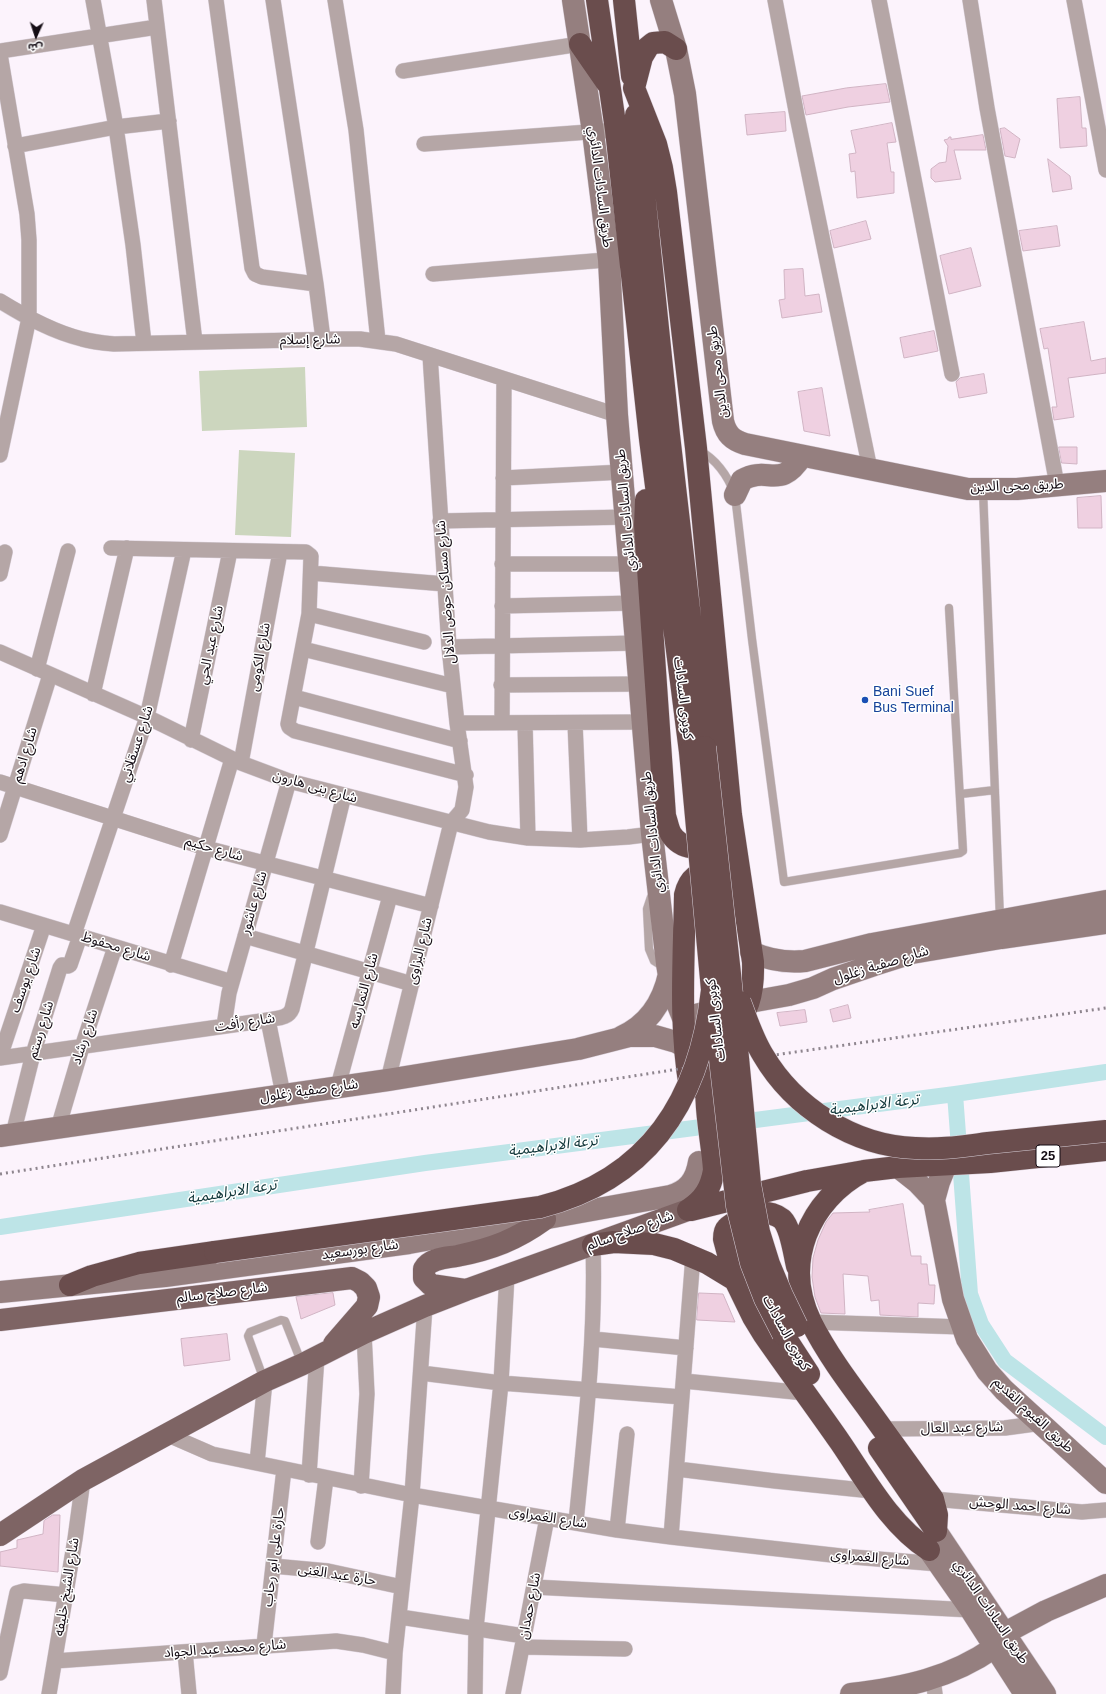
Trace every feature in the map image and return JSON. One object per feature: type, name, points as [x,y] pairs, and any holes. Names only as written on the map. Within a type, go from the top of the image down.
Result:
[{"type":"highway","name":"طريق السادات الدائري","points":[[597,0],[616,130],[619,259],[659,437]]},
{"type":"highway","points":[[624,0],[634,88],[659,437],[646,482],[645,526],[665,816]]},
{"type":"highway","points":[[676,49],[665,42],[659,42],[648,47],[642,57],[634,88],[656,144],[662,168],[696,448],[730,816],[751,952],[754,983],[750,1002],[741,1020],[716,1053],[700,1100]]},
{"type":"highway","points":[[580,44],[609,87]]},
{"type":"highway","name":"كوبرى السادات","points":[[659,437],[697,750],[730,974],[748,1166],[756,1218],[771,1270],[797,1327],[934,1548]]},
{"type":"highway","points":[[644,722],[665,816],[671,834],[678,842],[688,847],[699,848],[710,846],[719,841],[726,832],[730,816]]},
{"type":"highway","name":"كوبرى السادات","points":[[697,750],[712,990],[741,1225],[758,1281],[797,1327]]},
{"type":"highway","points":[[688,1210],[704,1198],[709,1189],[714,1170],[706,1161],[700,1100],[687,1068],[683,1018],[686,895],[688,884],[692,879],[704,872],[718,870],[732,877],[741,888]]},
{"type":"highway","name":"كوبرى السادات","points":[[730,974],[750,1029],[763,1055],[785,1085],[813,1111],[829,1121],[862,1137],[896,1146],[932,1149],[1106,1131]]},
{"type":"highway","points":[[70,1285],[92,1276],[139,1263],[540,1206],[563,1201],[598,1185],[624,1169],[642,1154],[671,1118],[683,1098],[702,1049],[709,1020],[712,990]]},
{"type":"highway","name":"شارع صلاح سالم","points":[[688,1210],[792,1185],[864,1171],[898,1167],[990,1162],[1106,1150]]},
{"type":"highway","points":[[799,1275],[804,1242],[811,1222],[817,1212],[836,1189],[864,1171]]},
{"type":"highway","points":[[762,1213],[776,1215],[786,1226],[799,1275],[803,1299],[797,1327],[839,1368],[933,1498],[937,1515],[934,1548],[918,1543],[900,1525],[872,1491],[764,1335],[735,1280],[724,1239],[724,1233],[733,1223],[762,1213]]},
{"type":"highway","points":[[593,1245],[614,1242],[654,1244],[693,1256],[722,1271],[735,1280]]},
{"type":"main road","name":"شارع صلاح سالم","points":[[0,1535],[83,1480],[265,1381],[364,1332],[466,1290],[688,1210]]},
{"type":"main road","points":[[466,1290],[431,1285],[424,1278],[424,1268],[431,1262],[482,1251],[499,1245],[515,1238],[545,1219]]},
{"type":"main road","name":"شارع صلاح سالم","points":[[0,1320],[352,1278],[360,1282],[366,1288],[369,1297],[367,1306],[316,1357]]},
{"type":"main road","points":[[0,1311],[36,1316]]},
{"type":"street","points":[[93,0],[116,127],[133,245],[144,344]]},
{"type":"street","points":[[154,0],[195,342]]},
{"type":"street","points":[[216,0],[252,268],[255,274],[262,277],[316,284]]},
{"type":"street","points":[[273,0],[323,339]]},
{"type":"street","points":[[335,0],[356,130],[378,341]]},
{"type":"street","name":"طريق السادات الدائري","points":[[572,0],[593,132],[619,259],[617,415],[627,517],[652,834],[669,971],[674,998],[683,1018]]},
{"type":"street","name":"طريق محى الدين","points":[[661,0],[676,49],[686,102],[725,429],[730,437],[737,442],[968,490],[1057,486],[1106,481]]},
{"type":"street","points":[[775,0],[797,116],[870,469]]},
{"type":"street","points":[[879,0],[952,374]]},
{"type":"street","points":[[970,0],[987,108],[1057,486]]},
{"type":"street","points":[[1074,0],[1106,170]]},
{"type":"street","points":[[0,455],[29,318],[29,240],[0,52],[157,27]]},
{"type":"street","points":[[403,71],[580,44]]},
{"type":"street","points":[[15,146],[116,127],[169,121]]},
{"type":"street","points":[[424,144],[616,130]]},
{"type":"street","points":[[433,274],[619,259]]},
{"type":"street","name":"شارع إسلام","points":[[0,301],[29,318],[54,330],[83,340],[114,344],[323,339],[360,339],[396,344],[617,415]]},
{"type":"street","name":"شارع مساكن حوض الدلال","points":[[430,355],[449,647],[457,723],[466,775],[466,788],[462,810],[451,823]]},
{"type":"street","points":[[502,723],[501,686],[504,379]]},
{"type":"street","points":[[735,495],[742,480],[756,474],[776,476],[784,475],[796,466],[802,456]]},
{"type":"street","points":[[503,478],[623,472]]},
{"type":"street","points":[[440,521],[627,517]]},
{"type":"street","points":[[111,548],[306,552],[310,554],[311,573],[309,614],[288,724],[292,730],[466,775]]},
{"type":"street","points":[[93,694],[127,548]]},
{"type":"street","name":"شارع عسقلاني","points":[[77,935],[113,817],[147,717],[184,550]]},
{"type":"street","name":"شارع ادهم","points":[[0,835],[15,787],[44,672],[68,551]]},
{"type":"street","name":"شارع عبد الحي","points":[[191,740],[230,551]]},
{"type":"street","points":[[0,574],[5,552]]},
{"type":"street","name":"شارع الكومى","points":[[171,965],[206,848],[237,761],[280,552]]},
{"type":"street","points":[[502,564],[630,564]]},
{"type":"street","points":[[311,573],[445,584]]},
{"type":"street","points":[[502,606],[634,603]]},
{"type":"street","points":[[309,614],[424,642]]},
{"type":"street","points":[[449,647],[637,644]]},
{"type":"street","points":[[303,649],[453,686]]},
{"type":"street","name":"شارع بنى هارون","points":[[0,652],[147,717],[191,740],[237,761],[289,781],[451,823],[489,832],[528,838],[580,840],[652,834]]},
{"type":"street","points":[[501,686],[640,684]]},
{"type":"street","points":[[294,697],[460,741]]},
{"type":"street","points":[[457,723],[644,722]]},
{"type":"street","points":[[525,723],[528,838]]},
{"type":"street","points":[[575,723],[580,840]]},
{"type":"street","name":"شارع عاشور","points":[[224,1026],[226,1004],[289,781]]},
{"type":"street","name":"شارع حكيم","points":[[0,782],[206,848],[431,906]]},
{"type":"street","name":"شارع رأفت","points":[[0,1058],[268,1020],[286,1016],[291,1012],[304,953],[344,795]]},
{"type":"street","name":"شارع البزاوى","points":[[388,1080],[451,823]]},
{"type":"street","name":"شارع النمارسه","points":[[338,1086],[390,896]]},
{"type":"street","name":"شارع صفية زغلول","points":[[751,952],[773,960],[795,962],[872,944],[1106,901]]},
{"type":"street","name":"شارع محفوظ","points":[[0,912],[115,946],[171,965],[232,982]]},
{"type":"street","name":"شارع صفية زغلول","points":[[683,1018],[750,1002],[789,995],[912,953],[1001,938],[1106,923]]},
{"type":"street","name":"شارع يوسف","points":[[0,1058],[44,925]]},
{"type":"street","name":"شارع رستم","points":[[7,1135],[61,966],[70,965],[77,935]]},
{"type":"street","points":[[245,936],[412,984]]},
{"type":"street","name":"شارع رشاد","points":[[58,1128],[82,1047],[115,946]]},
{"type":"street","points":[[795,962],[793,970],[797,977],[801,979],[839,977]]},
{"type":"street","name":"شارع صفية زغلول","points":[[616,1039],[638,1027],[656,1009],[662,998],[669,971]]},
{"type":"street","points":[[268,1020],[283,1094]]},
{"type":"street","name":"شارع صفية زغلول","points":[[7,1135],[338,1086],[388,1080],[578,1049],[629,1036],[654,1036],[685,1046]]},
{"type":"street","name":"شارع بورسعيد","points":[[0,1292],[165,1276],[327,1255],[408,1243],[545,1219],[680,1193],[688,1188],[694,1180],[697,1172],[706,1161]]},
{"type":"street","name":"طريق الفيوم القديم","points":[[946,1165],[934,1200],[950,1285],[962,1327],[973,1350],[987,1371],[1004,1390],[1042,1423],[1106,1483]]},
{"type":"street","points":[[898,1167],[917,1182],[934,1200]]},
{"type":"street","points":[[576,1522],[593,1339],[593,1245]]},
{"type":"street","points":[[671,1537],[693,1256]]},
{"type":"street","points":[[475,1694],[476,1628],[501,1384],[507,1275]]},
{"type":"street","points":[[393,1694],[395,1653],[412,1496],[425,1306]]},
{"type":"street","points":[[797,1327],[962,1327]]},
{"type":"street","points":[[361,1486],[367,1394],[364,1332]]},
{"type":"street","points":[[593,1339],[686,1348]]},
{"type":"street","points":[[309,1475],[316,1357]]},
{"type":"street","points":[[421,1373],[501,1384],[682,1397]]},
{"type":"street","points":[[257,1463],[265,1381]]},
{"type":"street","points":[[684,1381],[805,1393]]},
{"type":"street","name":"شارع عبد العال","points":[[882,1429],[1005,1428],[1042,1423]]},
{"type":"street","name":"شارع الغمراوى","points":[[166,1434],[212,1454],[309,1475],[412,1496],[617,1530],[841,1556],[934,1548]]},
{"type":"street","points":[[617,1530],[627,1434]]},
{"type":"street","name":"حارة على ابو رحاب","points":[[264,1645],[284,1469]]},
{"type":"street","points":[[677,1469],[872,1491]]},
{"type":"street","points":[[318,1542],[326,1478]]},
{"type":"street","name":"شارع الشيخ خليفه","points":[[49,1694],[76,1539],[83,1480]]},
{"type":"street","name":"شارع احمد الوحش","points":[[933,1498],[1082,1512],[1106,1510]]},
{"type":"street","name":"شارع حمدان","points":[[513,1694],[547,1518]]},
{"type":"street","name":"طريق السادات الدائري","points":[[934,1548],[971,1610],[1000,1640],[1025,1694]]},
{"type":"street","name":"طريق السادات الدائري","points":[[934,1548],[1000,1640],[1045,1694]]},
{"type":"street","name":"حارة عبد الغنى","points":[[273,1566],[328,1571],[402,1587]]},
{"type":"street","points":[[851,1694],[934,1686],[1000,1640],[1046,1611],[1106,1585]]},
{"type":"street","points":[[534,1588],[971,1610]]},
{"type":"street","points":[[0,1673],[17,1592],[24,1591],[66,1595]]},
{"type":"street","points":[[400,1617],[476,1628],[523,1642],[625,1649]]},
{"type":"street","name":"شارع محمد عبد الجواد","points":[[55,1661],[336,1641],[363,1645],[395,1653]]},
{"type":"street","points":[[185,1652],[189,1694]]},
{"type":"lane","points":[[696,448],[713,460],[720,468],[731,485],[735,495],[752,639],[784,882],[787,883],[962,852],[964,849],[949,608]]},
{"type":"lane","points":[[983,490],[1000,920]]},
{"type":"lane","points":[[960,794],[995,790]]},
{"type":"lane","points":[[265,1381],[248,1336],[250,1332],[283,1320],[316,1357]]},
{"type":"green space","points":[[305,367],[307,427],[202,431],[199,371]]},
{"type":"green space","points":[[239,450],[295,453],[291,537],[235,535]]},
{"type":"building","points":[[886,84],[890,102],[848,107],[806,115],[802,96],[846,88]]},
{"type":"building","points":[[1080,97],[1082,128],[1086,128],[1087,146],[1060,148],[1057,99]]},
{"type":"building","points":[[785,112],[786,131],[747,135],[745,115]]},
{"type":"building","points":[[892,123],[896,142],[887,143],[891,172],[894,172],[894,193],[857,198],[855,171],[851,172],[849,154],[856,153],[851,131]]},
{"type":"building","points":[[1005,128],[1020,139],[1015,158],[1005,156],[1000,129]]},
{"type":"building","points":[[983,135],[986,150],[954,150],[961,179],[935,182],[931,178],[931,169],[939,163],[946,162],[948,146],[944,140],[948,139],[949,137],[951,137],[951,139]]},
{"type":"building","points":[[1048,159],[1070,176],[1072,189],[1053,192]]},
{"type":"building","points":[[866,221],[871,239],[834,248],[830,231]]},
{"type":"building","points":[[1057,226],[1060,246],[1023,251],[1019,231]]},
{"type":"building","points":[[971,248],[981,286],[949,294],[940,256]]},
{"type":"building","points":[[803,269],[805,296],[819,294],[822,312],[782,318],[779,300],[785,299],[784,270]]},
{"type":"building","points":[[1084,322],[1091,361],[1106,358],[1106,373],[1068,378],[1074,417],[1054,420],[1052,407],[1057,407],[1048,348],[1044,349],[1040,329]]},
{"type":"building","points":[[934,331],[938,351],[904,358],[900,338]]},
{"type":"building","points":[[984,374],[987,393],[959,398],[956,382],[960,378]]},
{"type":"building","points":[[822,388],[830,436],[804,431],[798,392]]},
{"type":"building","points":[[1059,447],[1077,447],[1077,464],[1062,463]]},
{"type":"building","points":[[1101,496],[1102,528],[1078,528],[1077,498]]},
{"type":"building","points":[[848,1005],[851,1018],[833,1022],[830,1010]]},
{"type":"building","points":[[805,1010],[807,1022],[780,1026],[777,1013]]},
{"type":"building","points":[[903,1204],[911,1256],[921,1256],[921,1264],[927,1264],[929,1285],[935,1285],[934,1304],[918,1303],[918,1317],[880,1315],[879,1300],[871,1301],[868,1276],[843,1274],[845,1314],[821,1313],[815,1297],[812,1277],[813,1258],[818,1240],[826,1222],[833,1213],[870,1212],[869,1210]]},
{"type":"building","points":[[333,1293],[335,1305],[301,1319],[296,1297]]},
{"type":"building","points":[[699,1293],[723,1294],[735,1322],[697,1320]]},
{"type":"building","points":[[227,1334],[230,1360],[184,1366],[181,1339]]},
{"type":"building","points":[[53,1515],[60,1515],[58,1572],[0,1566],[0,1552],[17,1548],[17,1540],[43,1534],[44,1521]]},
{"type":"waterway","name":"ترعة الابراهيمية","points":[[0,1227],[425,1163],[955,1094],[1106,1072]]},
{"type":"waterway","points":[[955,1094],[970,1294],[981,1324],[1005,1361],[1106,1437]]},
{"type":"railway","points":[[0,1174],[711,1064],[1106,1008]]},
{"type":"place","name":"Bani Suef Bus Terminal","points":[[865,700]]}]
